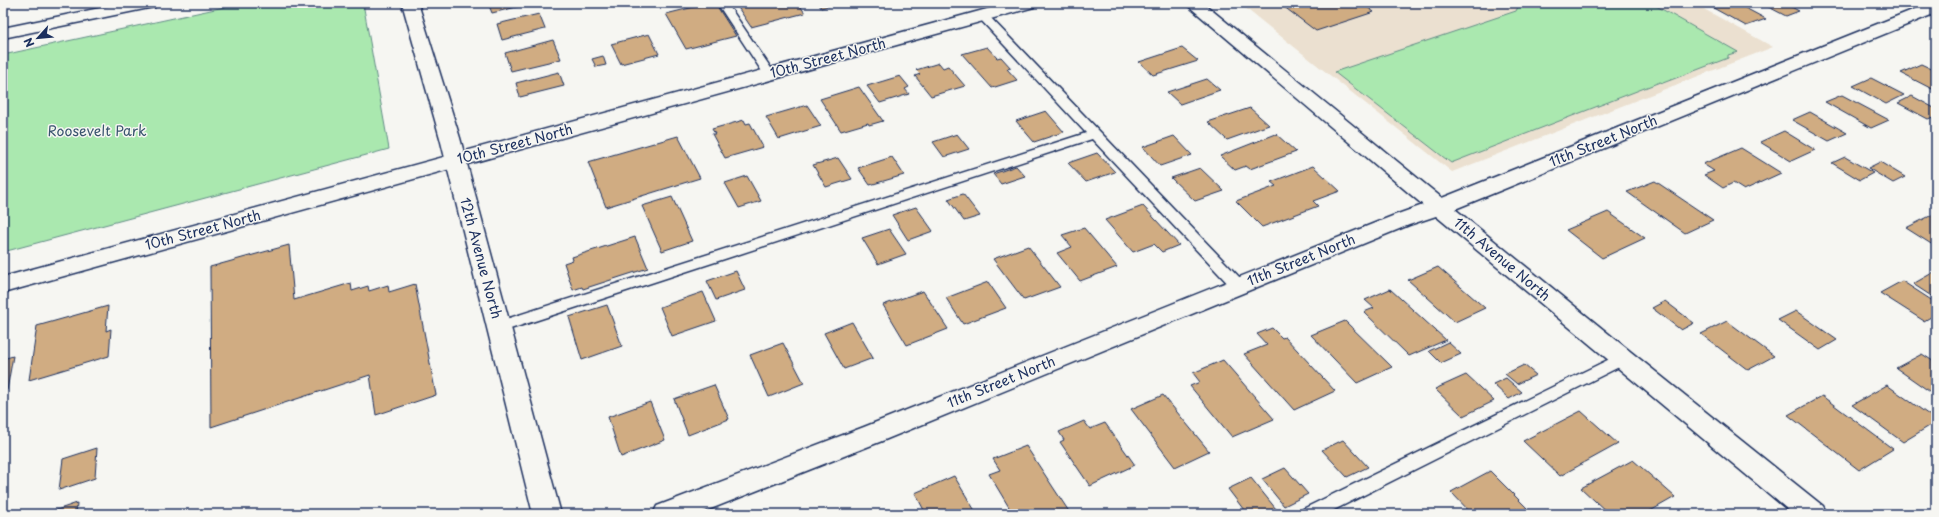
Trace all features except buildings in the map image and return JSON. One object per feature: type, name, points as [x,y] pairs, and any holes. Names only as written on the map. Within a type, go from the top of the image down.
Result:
[{"type":"street","points":[[3,33],[149,3]]},
{"type":"street","name":"12th Avenue North","points":[[410,3],[455,161],[547,514]]},
{"type":"street","name":"10th Street North","points":[[3,285],[1028,3]]},
{"type":"street","name":"11th Avenue North","points":[[1193,3],[1622,359],[1813,514]]},
{"type":"street","name":"11th Street North","points":[[667,514],[873,434],[1402,220],[1440,207],[1936,7]]},
{"type":"lane","points":[[722,3],[769,74]]},
{"type":"lane","points":[[983,16],[1239,286]]},
{"type":"lane","points":[[499,328],[1095,134]]},
{"type":"lane","points":[[1309,514],[1622,359]]},
{"type":"shaded area","points":[[1239,3],[1693,3],[1773,47],[1452,172]]},
{"type":"green space","name":"Roosevelt Park","points":[[243,3],[363,3],[389,149],[3,252],[3,55]]},
{"type":"green space","points":[[1520,3],[1651,3],[1738,52],[1728,55],[1728,58],[1663,83],[1660,82],[1451,163],[1334,72],[1516,11]]}]
